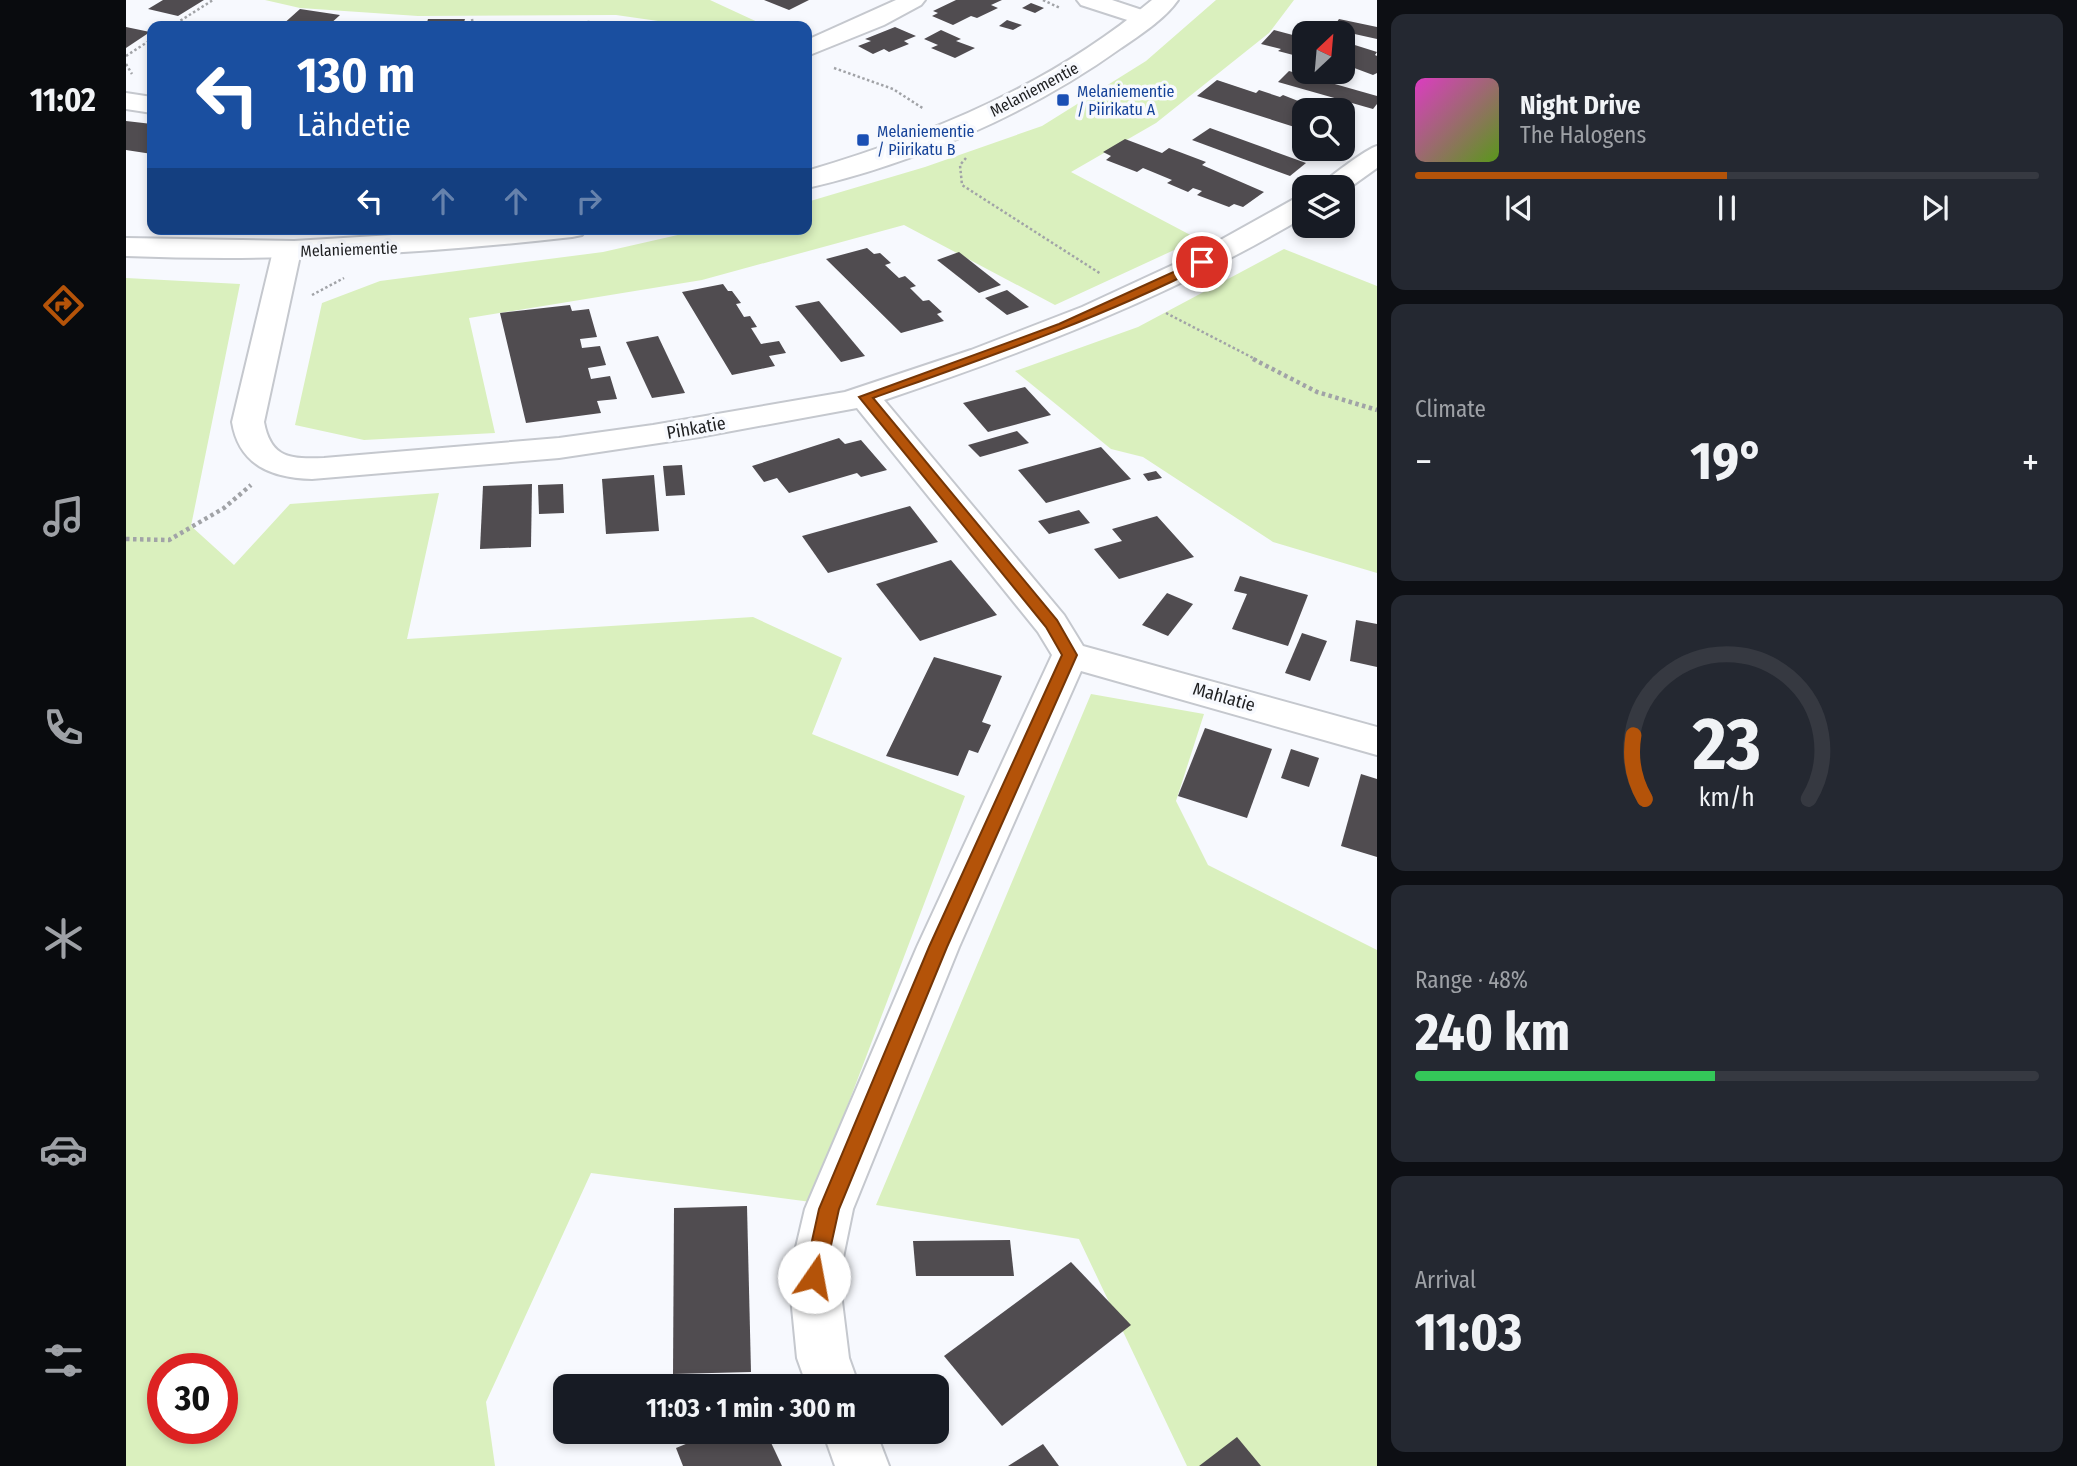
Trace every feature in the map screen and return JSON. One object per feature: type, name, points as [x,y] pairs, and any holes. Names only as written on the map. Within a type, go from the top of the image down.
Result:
[{"type":"street","points":[[812,47],[876,20],[913,0]]},
{"type":"street","points":[[1089,0],[1146,19]]},
{"type":"street","name":"Melaniementie","points":[[812,178],[961,126],[1035,92],[1084,63],[1146,19],[1166,0]]},
{"type":"street","points":[[126,100],[147,104]]},
{"type":"street","points":[[1367,175],[1377,154]]},
{"type":"street","name":"Pihkatie","points":[[287,251],[248,422],[251,442],[261,454],[279,465],[310,467],[467,458],[652,436],[865,397],[1063,326],[1134,296],[1247,240],[1292,212]]},
{"type":"street","name":"Melaniementie","points":[[126,247],[287,251],[452,244],[524,235]]},
{"type":"street","points":[[829,1374],[823,1358],[814,1277],[829,1209],[938,947],[1069,655],[1051,624],[865,397]]},
{"type":"street","name":"Mahlatie","points":[[1069,655],[1377,741]]},
{"type":"street","points":[[854,1444],[862,1466]]},
{"type":"path","points":[[180,21],[213,0]]},
{"type":"path","points":[[126,56],[147,42]]},
{"type":"path","points":[[831,67],[893,89],[933,114],[984,139],[960,165],[962,185],[1134,296],[1317,392],[1377,410]]},
{"type":"path","points":[[307,304],[313,294],[380,259],[387,247]]},
{"type":"path","points":[[126,539],[169,540],[224,508]]},
{"type":"green space","points":[[265,0],[710,0],[755,21],[658,21],[616,15],[418,16],[300,8]]},
{"type":"green space","points":[[1216,0],[1294,0],[1269,33],[1156,123],[1071,172],[1198,239],[1055,305],[904,225],[702,280],[469,318],[495,433],[364,440],[295,425],[322,303],[380,281],[603,252],[678,235],[812,235],[812,201],[925,167],[1042,126],[1146,61]]},
{"type":"green space","points":[[1284,249],[1377,286],[1377,573],[1273,542],[1143,457],[1111,449],[1015,371],[1138,327]]},
{"type":"green space","points":[[126,278],[240,284],[191,526],[234,565],[290,504],[439,493],[407,639],[753,617],[842,658],[812,734],[965,796],[811,1202],[591,1173],[486,1402],[495,1466],[126,1466]]},
{"type":"green space","points":[[1091,694],[1204,714],[1176,801],[1208,865],[1377,950],[1377,1466],[1187,1466],[1079,1239],[876,1205]]},
{"type":"building","points":[[163,0],[204,0],[178,16],[148,9]]},
{"type":"building","points":[[764,0],[809,0],[789,10]]},
{"type":"building","points":[[956,0],[1002,0],[991,5],[998,8],[953,25],[932,16],[938,13],[933,11]]},
{"type":"building","points":[[1031,3],[1044,8],[1035,13],[1022,8]]},
{"type":"building","points":[[300,9],[340,15],[333,21],[287,21]]},
{"type":"building","points":[[428,19],[465,19],[464,21]]},
{"type":"building","points":[[1007,20],[1022,25],[1013,30],[999,26]]},
{"type":"building","points":[[1355,22],[1377,27],[1377,39],[1355,34]]},
{"type":"building","points":[[126,27],[147,31],[147,34],[126,48]]},
{"type":"building","points":[[895,27],[916,36],[904,41],[909,44],[889,52],[884,49],[873,54],[858,46],[871,41],[865,39]]},
{"type":"building","points":[[941,30],[961,39],[956,41],[975,48],[955,58],[931,48],[938,45],[924,39]]},
{"type":"building","points":[[1274,30],[1292,35],[1292,55],[1278,51],[1281,49],[1261,44]]},
{"type":"building","points":[[1355,45],[1377,52],[1377,73],[1373,75],[1355,68]]},
{"type":"building","points":[[1289,71],[1292,72],[1292,84],[1335,84],[1377,96],[1377,104],[1373,109],[1355,104],[1355,98],[1334,98],[1278,82]]},
{"type":"building","points":[[1217,80],[1256,93],[1259,90],[1280,97],[1283,95],[1292,99],[1292,126],[1197,96]]},
{"type":"building","points":[[126,121],[147,123],[147,153],[126,150]]},
{"type":"building","points":[[1210,128],[1292,158],[1292,161],[1306,163],[1290,176],[1192,140]]},
{"type":"building","points":[[1125,139],[1162,153],[1169,148],[1206,162],[1202,165],[1264,192],[1243,207],[1234,204],[1229,207],[1197,195],[1202,191],[1193,188],[1188,192],[1167,183],[1172,180],[1143,168],[1137,172],[1106,160],[1111,156],[1103,152]]},
{"type":"building","points":[[867,248],[874,254],[880,253],[891,263],[885,265],[899,278],[905,276],[916,286],[910,288],[923,301],[929,300],[942,312],[937,314],[944,321],[901,333],[826,259]]},
{"type":"building","points":[[959,252],[1001,285],[979,293],[937,260]]},
{"type":"building","points":[[723,284],[741,303],[736,304],[744,317],[750,316],[757,327],[751,328],[761,344],[779,341],[786,353],[769,356],[775,366],[732,375],[682,292]]},
{"type":"building","points":[[1007,290],[1029,307],[1007,315],[985,298]]},
{"type":"building","points":[[819,301],[865,356],[841,362],[795,306]]},
{"type":"building","points":[[570,305],[572,311],[589,309],[597,337],[580,339],[582,348],[600,346],[606,365],[588,368],[591,379],[610,376],[617,399],[597,401],[601,413],[526,423],[500,313]]},
{"type":"building","points":[[658,336],[685,393],[652,398],[626,342]]},
{"type":"building","points":[[1025,387],[1051,415],[988,432],[963,403]]},
{"type":"building","points":[[1017,431],[1029,443],[980,457],[968,445]]},
{"type":"building","points":[[839,438],[845,444],[861,440],[887,470],[861,477],[857,473],[789,493],[777,478],[764,482],[752,466]]},
{"type":"building","points":[[1101,447],[1131,479],[1046,503],[1018,470]]},
{"type":"building","points":[[682,465],[685,495],[666,496],[663,466]]},
{"type":"building","points":[[1156,471],[1162,478],[1148,481],[1143,474]]},
{"type":"building","points":[[654,475],[659,531],[606,534],[602,479]]},
{"type":"building","points":[[532,484],[531,547],[480,549],[483,486]]},
{"type":"building","points":[[563,484],[564,513],[539,514],[538,485]]},
{"type":"building","points":[[910,506],[938,542],[828,573],[802,536]]},
{"type":"building","points":[[1079,510],[1090,523],[1049,534],[1038,521]]},
{"type":"building","points":[[1157,516],[1194,557],[1119,579],[1094,549],[1122,541],[1112,529]]},
{"type":"building","points":[[951,560],[997,615],[920,641],[876,584]]},
{"type":"building","points":[[1240,576],[1308,595],[1288,646],[1232,629],[1247,594],[1234,591]]},
{"type":"building","points":[[1167,593],[1193,604],[1168,636],[1142,625]]},
{"type":"building","points":[[1356,620],[1377,624],[1377,667],[1350,661]]},
{"type":"building","points":[[1302,633],[1327,641],[1310,681],[1285,673]]},
{"type":"building","points":[[934,657],[1002,676],[982,722],[991,725],[978,753],[969,750],[958,776],[886,756]]},
{"type":"building","points":[[1205,728],[1272,749],[1247,818],[1178,796]]},
{"type":"building","points":[[1291,749],[1319,758],[1309,787],[1281,778]]},
{"type":"building","points":[[1361,774],[1377,779],[1377,857],[1341,846]]},
{"type":"building","points":[[747,1206],[751,1372],[673,1374],[674,1208]]},
{"type":"building","points":[[1010,1240],[1014,1276],[916,1276],[913,1241]]},
{"type":"building","points":[[1071,1262],[1131,1325],[1002,1426],[944,1356]]},
{"type":"building","points":[[1237,1437],[1261,1466],[1199,1466]]},
{"type":"building","points":[[686,1444],[772,1444],[782,1466],[683,1466],[676,1448]]},
{"type":"building","points":[[1043,1444],[1059,1466],[1008,1466]]},
{"type":"place","name":"Melaniementie / Piirikatu A","points":[[1063,100]]},
{"type":"place","name":"Melaniementie / Piirikatu B","points":[[863,140]]},
{"type":"route","points":[[814,1277],[829,1209],[938,947],[1069,655],[1051,624],[865,397],[1063,326],[1134,296],[1202,262]]}]
